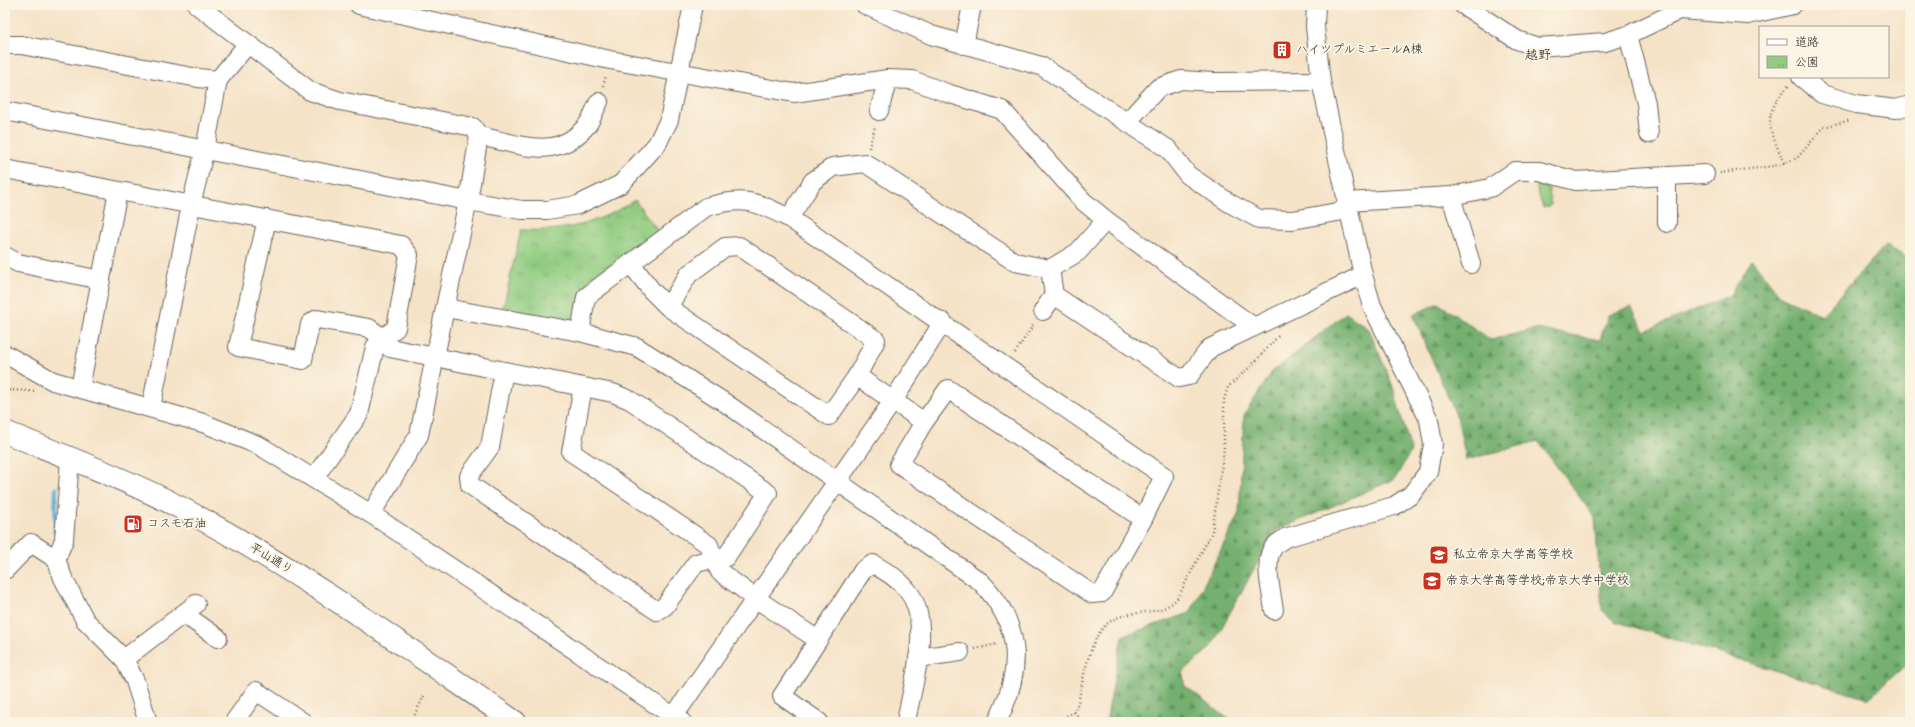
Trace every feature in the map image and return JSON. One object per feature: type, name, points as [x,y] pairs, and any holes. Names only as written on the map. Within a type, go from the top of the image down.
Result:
[{"type":"main road","name":"平山通り","points":[[5,432],[181,508],[279,563],[515,722]]},
{"type":"street","points":[[197,5],[310,91],[340,101],[473,127],[479,136],[468,201],[420,435],[371,514]]},
{"type":"street","points":[[359,5],[610,60],[794,93],[888,79],[912,80],[947,93],[1002,110],[1083,201],[1106,220],[1254,327]]},
{"type":"street","points":[[5,111],[468,201],[522,210],[547,210],[578,205],[621,184],[657,144],[669,120],[693,5]]},
{"type":"street","points":[[865,5],[931,34],[964,45],[1041,66],[1128,121],[1168,149],[1188,175],[1231,204],[1259,219],[1293,220],[1347,206],[1451,196],[1490,188],[1515,171],[1540,171],[1576,181],[1705,174]]},
{"type":"street","points":[[964,45],[972,5]]},
{"type":"street","points":[[1274,610],[1268,566],[1269,556],[1273,547],[1284,538],[1394,506],[1411,495],[1428,472],[1433,444],[1429,420],[1372,306],[1363,275],[1321,81],[1315,27],[1316,5]]},
{"type":"street","points":[[1463,5],[1517,40],[1538,47],[1605,42],[1628,35],[1680,10],[1754,21],[1793,5]]},
{"type":"street","points":[[1628,35],[1646,103],[1649,134]]},
{"type":"street","points":[[151,408],[191,205],[218,80],[247,44]]},
{"type":"street","points":[[5,46],[21,45],[198,78],[218,80]]},
{"type":"street","points":[[879,111],[888,79]]},
{"type":"street","points":[[1128,121],[1158,88],[1181,80],[1214,82],[1321,81]]},
{"type":"street","points":[[1796,80],[1822,94],[1856,104],[1896,109],[1910,105]]},
{"type":"street","points":[[479,136],[542,149],[561,145],[575,137],[588,123],[599,102]]},
{"type":"street","points":[[789,218],[813,181],[833,167],[867,156],[1015,262],[1050,269],[1078,252],[1106,220]]},
{"type":"street","points":[[5,169],[401,245],[409,255],[396,328],[375,347],[359,414],[314,478]]},
{"type":"street","points":[[1667,176],[1667,223]]},
{"type":"street","points":[[80,388],[118,191]]},
{"type":"street","points":[[1451,196],[1471,264]]},
{"type":"street","points":[[580,332],[586,297],[706,208],[720,203],[744,200],[759,203],[789,218],[943,322],[1010,361],[1164,476],[1142,520],[1102,593],[1092,594],[899,464],[924,422],[948,389],[1142,520]]},
{"type":"street","points":[[267,219],[238,347],[303,360],[310,324],[317,319],[369,328],[384,338],[390,348],[613,393],[630,400],[768,493],[726,557],[696,563],[665,606],[657,611],[470,485],[469,476],[490,447],[504,372]]},
{"type":"street","points":[[631,264],[652,291],[668,308],[829,416],[856,376],[876,340],[739,246],[725,247],[689,274],[668,308]]},
{"type":"street","points":[[5,256],[18,263],[101,280]]},
{"type":"street","points":[[1043,311],[1054,295],[1050,269]]},
{"type":"street","points":[[1054,295],[1178,378],[1188,376],[1210,348],[1363,275]]},
{"type":"street","points":[[445,308],[580,332],[637,347],[724,402],[982,582],[994,596],[1006,618],[1006,642],[1015,660],[1013,683],[997,722]]},
{"type":"street","points":[[5,354],[53,381],[202,423],[260,446],[371,514],[678,719],[755,598],[893,401],[943,322]]},
{"type":"street","points":[[856,376],[924,422]]},
{"type":"street","points":[[583,387],[571,452],[709,545],[720,572],[755,598],[818,640]]},
{"type":"street","points":[[56,559],[64,540],[70,459]]},
{"type":"street","points":[[5,570],[31,543],[56,559],[85,620],[124,659],[135,681],[148,722]]},
{"type":"street","points":[[819,722],[782,696],[863,570],[873,564],[894,576],[908,591],[919,613],[921,632],[918,658],[906,722]]},
{"type":"street","points":[[124,659],[190,609],[218,638]]},
{"type":"street","points":[[918,658],[960,652]]},
{"type":"street","points":[[234,722],[256,690],[303,722]]},
{"type":"path","points":[[599,102],[610,60]]},
{"type":"path","points":[[1784,163],[1769,126],[1771,109],[1796,80]]},
{"type":"path","points":[[867,156],[879,111]]},
{"type":"path","points":[[1705,174],[1752,169],[1784,163],[1797,158],[1824,127],[1853,120]]},
{"type":"path","points":[[1010,361],[1043,311]]},
{"type":"path","points":[[1056,722],[1074,712],[1078,703],[1095,642],[1104,627],[1118,617],[1134,612],[1163,610],[1172,605],[1196,565],[1212,532],[1218,501],[1224,449],[1224,400],[1228,387],[1255,362],[1282,331]]},
{"type":"path","points":[[5,390],[37,390]]},
{"type":"path","points":[[960,652],[1006,642]]},
{"type":"path","points":[[411,722],[425,694]]},
{"type":"path","points":[[1074,712],[1083,722]]},
{"type":"green space","points":[[1533,175],[1547,179],[1551,205],[1543,208]]},
{"type":"green space","points":[[635,200],[660,234],[574,319],[564,325],[502,313],[521,230],[552,230],[581,225],[607,215]]},
{"type":"green space","points":[[1886,245],[1910,260],[1910,661],[1868,699],[1614,621],[1602,610],[1595,518],[1538,441],[1466,460],[1458,420],[1413,315],[1438,303],[1491,340],[1535,329],[1600,340],[1608,315],[1631,307],[1645,331],[1730,295],[1752,260],[1780,296],[1822,315]]},
{"type":"green space","points":[[1346,313],[1369,329],[1393,387],[1411,451],[1395,479],[1275,531],[1211,647],[1183,672],[1184,685],[1227,718],[1242,722],[1102,722],[1107,718],[1122,636],[1190,613],[1239,513],[1244,415],[1272,372]]},
{"type":"waterway","points":[[55,532],[56,488]]},
{"type":"place","name":"ハイツプルミエールA棟","points":[[1282,50]]},
{"type":"place","name":"コスモ石油","points":[[133,524]]},
{"type":"place","name":"私立帝京大学高等学校","points":[[1439,555]]},
{"type":"place","name":"帝京大学高等学校;帝京大学中学校","points":[[1432,581]]},
{"type":"district","name":"越野","points":[[1538,55]]}]
